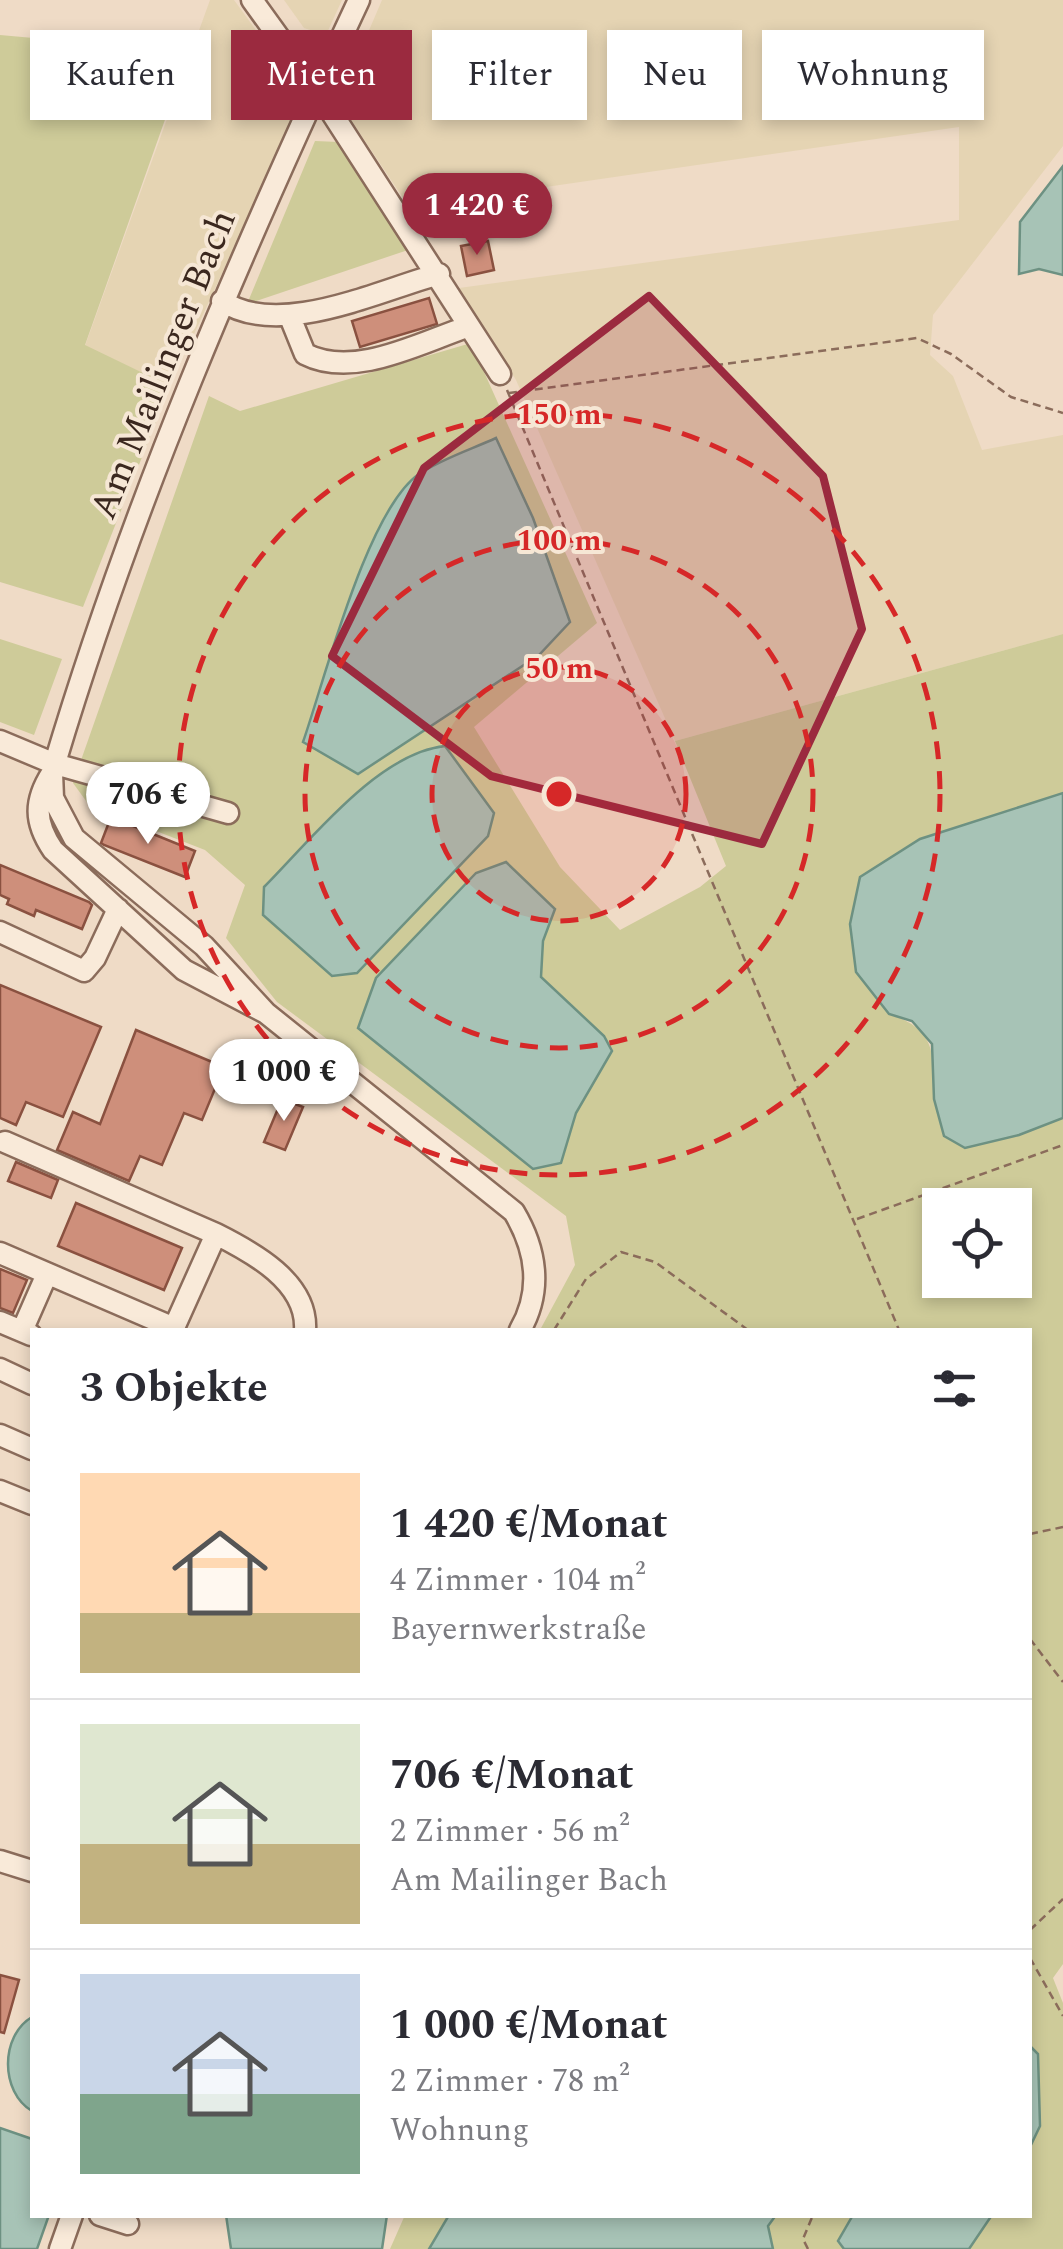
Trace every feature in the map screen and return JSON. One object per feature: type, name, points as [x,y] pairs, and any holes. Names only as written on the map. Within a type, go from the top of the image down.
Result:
[{"type":"street","points":[[252,0],[274,30]]},
{"type":"street","name":"Am Mailinger Bach","points":[[345,30],[359,0]]},
{"type":"street","name":"Am Mailinger Bach","points":[[266,1013],[184,970],[54,850],[42,833],[38,795],[53,768],[113,582],[222,301],[303,120]]},
{"type":"street","points":[[337,120],[439,274],[504,383]]},
{"type":"street","points":[[222,301],[259,318],[290,317],[439,274]]},
{"type":"street","points":[[290,317],[304,354],[324,364],[384,356],[468,327]]},
{"type":"street","points":[[0,741],[53,768],[228,813]]},
{"type":"street","points":[[53,768],[53,798],[74,838],[204,946],[266,1013],[514,1212],[532,1242],[535,1278],[528,1316],[521,1328]]},
{"type":"street","points":[[0,932],[84,971],[96,958],[118,910]]},
{"type":"street","points":[[5,1142],[252,1252],[284,1280],[300,1302],[304,1328]]},
{"type":"street","points":[[173,1328],[216,1234]]},
{"type":"street","points":[[0,1253],[171,1328]]},
{"type":"street","points":[[0,1322],[27,1333],[47,1274]]},
{"type":"street","points":[[0,1369],[30,1383]]},
{"type":"street","points":[[0,1435],[30,1447]]},
{"type":"street","points":[[0,1491],[30,1503]]},
{"type":"street","points":[[0,1862],[30,1870]]},
{"type":"street","points":[[60,2249],[71,2218]]},
{"type":"street","points":[[109,2218],[128,2224]]},
{"type":"path","points":[[898,1328],[504,383],[916,338],[951,354],[1010,397],[1063,413]]},
{"type":"path","points":[[856,1220],[1063,1145]]},
{"type":"path","points":[[555,1328],[586,1280],[621,1252],[656,1262],[745,1328]]},
{"type":"path","points":[[1032,1534],[1063,1527]]},
{"type":"path","points":[[1032,1642],[1063,1682]]},
{"type":"path","points":[[1032,1928],[1063,1899]]},
{"type":"path","points":[[1032,1962],[1063,2016]]},
{"type":"path","points":[[808,2249],[803,2238],[812,2218]]},
{"type":"highlighted area","points":[[649,296],[823,476],[862,629],[762,844],[491,776],[332,656],[424,468]]},
{"type":"shaded area","points":[[210,0],[234,0],[256,30],[231,30],[231,120],[293,120],[170,386],[85,346],[167,120],[211,120],[211,30],[199,30]]},
{"type":"shaded area","points":[[284,0],[342,0],[328,30],[304,28]]},
{"type":"shaded area","points":[[382,0],[1063,0],[1063,146],[933,315],[930,355],[953,376],[982,450],[1063,435],[1063,634],[675,741],[516,380],[459,288],[959,220],[959,127],[422,205],[403,198],[351,120],[412,120],[412,30],[369,30]]},
{"type":"shaded area","points":[[0,35],[30,38],[30,120],[165,120],[85,345],[170,386],[83,607],[0,582]]},
{"type":"shaded area","points":[[315,141],[339,142],[411,249],[247,304]]},
{"type":"shaded area","points":[[1063,166],[1063,275],[1039,269],[1019,274],[1020,222]]},
{"type":"shaded area","points":[[471,343],[597,623],[474,727],[560,867],[620,930],[700,887],[726,866],[675,741],[1063,634],[1063,793],[920,839],[860,877],[889,1014],[905,1020],[925,1036],[932,1057],[934,1099],[1019,1135],[1063,1118],[1063,1964],[1053,1978],[1063,2003],[1063,2249],[969,2249],[990,2218],[1032,2218],[1032,2143],[1040,2126],[1038,2054],[1032,2048],[1032,1328],[541,1328],[575,1265],[566,1216],[277,1002],[226,938],[245,885],[205,850],[89,805],[73,783],[209,396],[240,411]],"holes":[[[496,438],[533,518],[570,622],[539,655],[359,774],[304,742],[368,554]],[[399,760],[263,915],[265,887],[336,814]],[[506,862],[555,909],[543,941],[541,977],[604,1036],[612,1051],[576,1113],[561,1163]]]},
{"type":"shaded area","points":[[496,438],[533,518],[570,622],[539,655],[358,774],[303,742],[365,558],[400,493],[419,474]]},
{"type":"shaded area","points":[[0,639],[62,659],[34,735],[0,722]]},
{"type":"shaded area","points":[[445,746],[494,813],[488,836],[357,973],[332,976],[263,915],[264,887],[370,782],[420,752]]},
{"type":"shaded area","points":[[1063,793],[1063,1118],[1019,1135],[965,1148],[944,1136],[934,1099],[932,1044],[912,1021],[889,1014],[856,972],[850,924],[860,877],[920,839]]},
{"type":"shaded area","points":[[506,862],[555,909],[543,941],[541,977],[604,1036],[612,1051],[576,1113],[561,1163],[533,1169],[358,1028],[376,978],[476,873]]},
{"type":"shaded area","points":[[30,2019],[30,2109],[14,2091],[8,2064],[14,2037]]},
{"type":"shaded area","points":[[1032,2048],[1038,2054],[1040,2126],[1032,2143]]},
{"type":"shaded area","points":[[0,2128],[30,2138],[30,2218],[48,2218],[37,2249],[0,2249]]},
{"type":"shaded area","points":[[226,2218],[387,2218],[382,2249],[231,2249]]},
{"type":"shaded area","points":[[404,2218],[447,2218],[429,2249],[390,2249]]},
{"type":"shaded area","points":[[447,2218],[774,2218],[768,2226],[773,2249],[429,2249]]},
{"type":"shaded area","points":[[774,2218],[851,2218],[838,2241],[844,2249],[773,2249],[768,2226]]},
{"type":"shaded area","points":[[851,2218],[990,2218],[969,2249],[844,2249],[838,2241]]},
{"type":"building","points":[[488,241],[494,270],[467,276],[461,246]]},
{"type":"building","points":[[429,298],[437,324],[360,347],[352,321]]},
{"type":"building","points":[[111,817],[195,851],[185,877],[101,843]]},
{"type":"building","points":[[0,865],[89,902],[92,905],[82,929],[36,910],[34,916],[7,904],[9,899],[0,895]]},
{"type":"building","points":[[0,985],[101,1027],[63,1117],[26,1102],[16,1125],[0,1118]]},
{"type":"building","points":[[136,1030],[224,1067],[202,1120],[184,1113],[162,1165],[140,1156],[129,1181],[57,1150],[73,1112],[100,1124]]},
{"type":"building","points":[[282,1099],[303,1107],[285,1150],[264,1142]]},
{"type":"building","points":[[16,1162],[58,1180],[51,1198],[8,1181]]},
{"type":"building","points":[[76,1203],[182,1248],[164,1290],[58,1246]]},
{"type":"building","points":[[0,1269],[27,1280],[13,1313],[0,1308]]},
{"type":"building","points":[[0,1975],[19,1980],[4,2033],[0,2032]]}]
